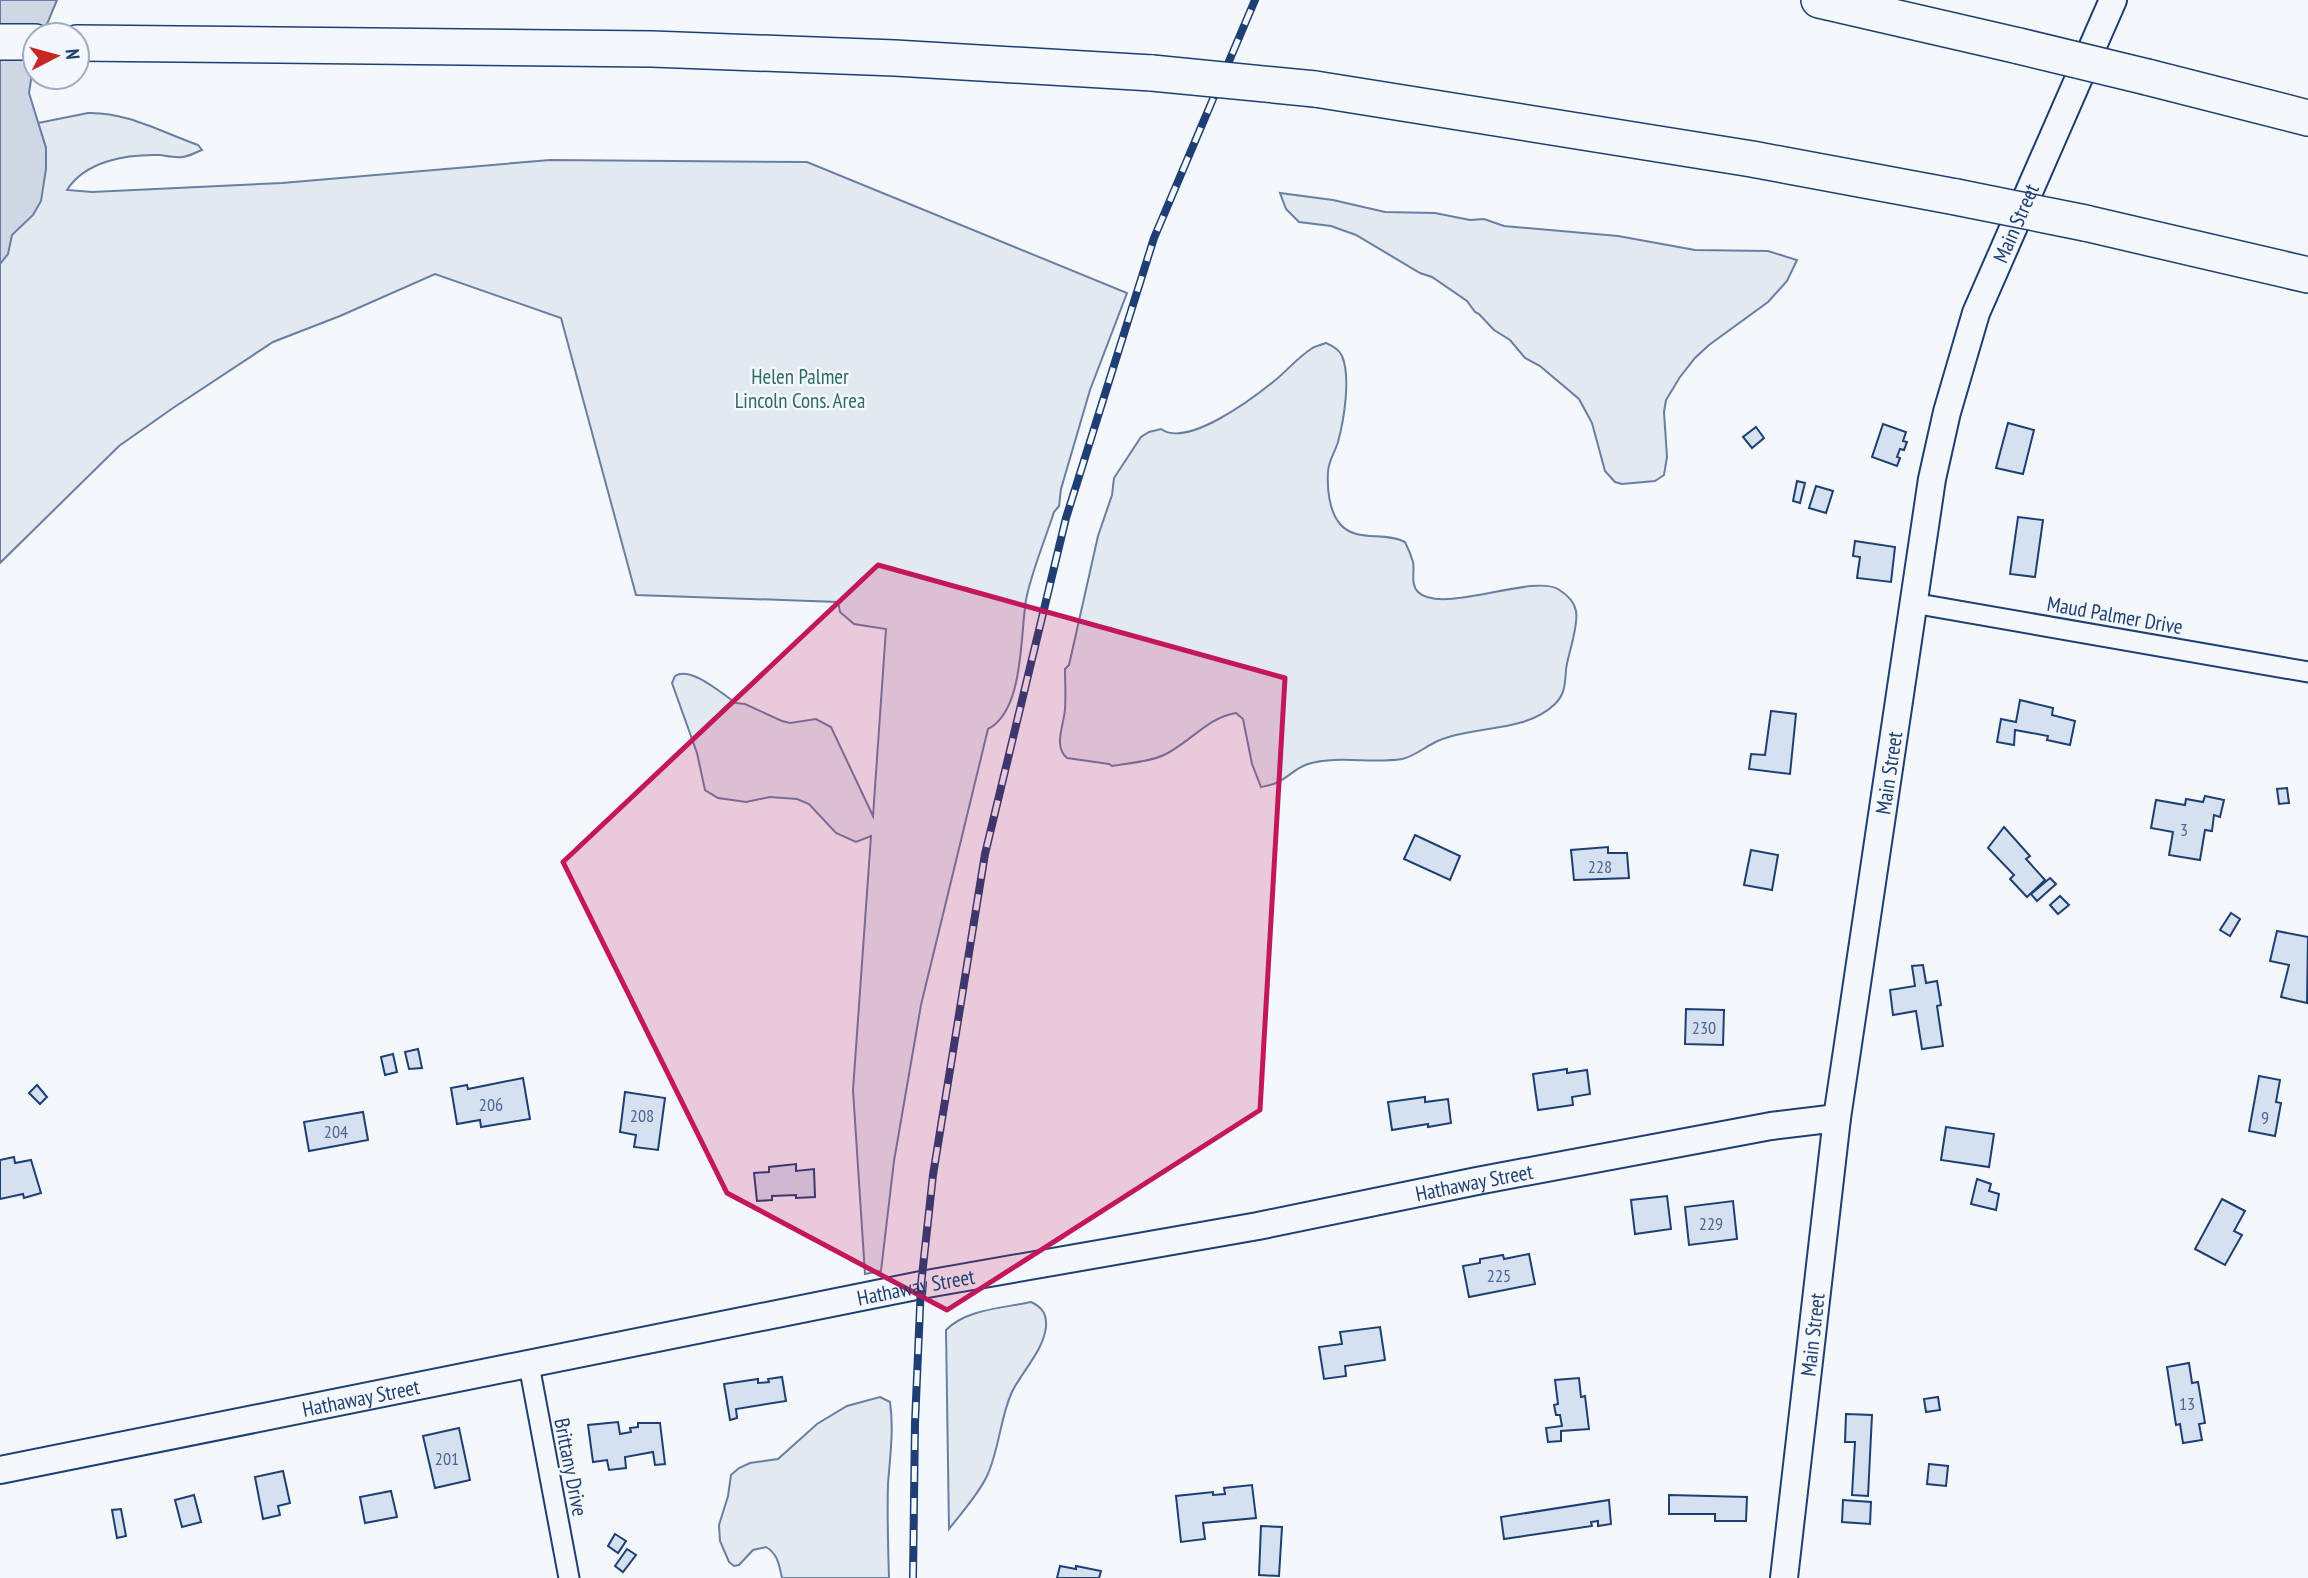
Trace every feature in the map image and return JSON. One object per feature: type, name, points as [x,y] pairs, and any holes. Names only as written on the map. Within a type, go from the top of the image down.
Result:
[{"type":"highway","points":[[1819,0],[2019,46],[2308,118]]},
{"type":"highway","points":[[0,42],[21,42]]},
{"type":"highway","points":[[92,43],[666,50],[895,58],[1152,73],[1315,89],[1752,159],[1956,197],[2085,223],[2308,275]]},
{"type":"street","name":"Main Street","points":[[1784,1578],[1837,1118],[1932,479],[1947,412],[1976,313],[2113,0]]},
{"type":"street","name":"Maud Palmer Drive","points":[[1913,603],[2308,672]]},
{"type":"street","name":"Hathaway Street","points":[[0,1470],[921,1285],[1258,1226],[1477,1181],[1771,1126],[1837,1118]]},
{"type":"street","name":"Brittany Drive","points":[[528,1365],[569,1578]]},
{"type":"highlighted area","points":[[878,565],[1285,678],[1260,1110],[947,1310],[727,1193],[563,862]]},
{"type":"green space","name":"Helen Palmer Lincoln Cons. Area","points":[[88,113],[130,119],[198,145],[202,150],[184,157],[147,155],[108,161],[84,172],[67,190],[92,192],[282,183],[550,160],[807,162],[1127,293],[1090,390],[1061,489],[1059,506],[1054,512],[1031,579],[1014,690],[1000,720],[988,729],[921,1005],[894,1161],[881,1271],[865,1274],[853,1090],[871,836],[856,842],[836,833],[809,804],[797,799],[770,797],[746,802],[718,798],[705,790],[697,753],[672,683],[675,676],[689,675],[706,682],[736,703],[745,704],[782,721],[790,723],[816,719],[831,727],[873,816],[886,629],[854,624],[840,612],[838,602],[636,595],[561,318],[435,274],[273,342],[173,408],[119,446],[0,563],[0,224],[46,148],[38,123]]},
{"type":"green space","points":[[1280,193],[1333,200],[1385,212],[1435,213],[1470,220],[1484,219],[1504,226],[1618,236],[1695,250],[1768,251],[1797,260],[1787,281],[1768,302],[1709,345],[1680,377],[1666,400],[1664,412],[1667,457],[1664,475],[1655,481],[1622,484],[1615,482],[1605,471],[1592,423],[1579,399],[1540,366],[1525,358],[1510,340],[1494,330],[1467,301],[1432,277],[1420,273],[1356,235],[1331,226],[1299,222],[1286,209]]},
{"type":"green space","points":[[1326,343],[1341,354],[1346,375],[1342,422],[1328,472],[1330,499],[1336,519],[1354,533],[1405,542],[1413,562],[1416,589],[1430,598],[1465,597],[1528,586],[1545,586],[1565,594],[1574,605],[1577,617],[1563,693],[1555,704],[1529,720],[1454,735],[1407,758],[1319,761],[1303,766],[1280,781],[1261,787],[1252,764],[1243,719],[1236,713],[1217,719],[1175,749],[1153,759],[1112,766],[1067,758],[1060,741],[1065,709],[1065,669],[1069,665],[1114,478],[1141,437],[1161,429],[1172,433],[1187,432],[1219,419],[1263,390],[1314,347]]},
{"type":"green space","points":[[1031,1302],[1045,1315],[1046,1327],[1041,1345],[1011,1394],[987,1476],[949,1529],[946,1330],[975,1313]]},
{"type":"green space","points":[[880,1397],[890,1402],[892,1423],[888,1496],[889,1578],[782,1578],[776,1556],[766,1547],[753,1550],[739,1565],[734,1566],[729,1562],[720,1541],[719,1525],[731,1475],[750,1463],[778,1459],[817,1424],[847,1406]]},
{"type":"shaded area","points":[[0,0],[57,0],[48,21],[21,21],[21,91],[29,91],[46,148],[46,169],[41,201],[33,215],[12,235],[8,254],[0,264]]},
{"type":"building","points":[[2008,423],[2034,430],[2023,474],[1996,468]]},
{"type":"building","points":[[1883,424],[1906,432],[1903,441],[1907,442],[1904,450],[1900,449],[1897,466],[1872,457]]},
{"type":"building","points":[[1756,427],[1764,438],[1752,448],[1743,437]]},
{"type":"building","points":[[1797,481],[1805,483],[1800,503],[1793,501]]},
{"type":"building","points":[[1816,486],[1833,491],[1826,513],[1809,508]]},
{"type":"building","points":[[2018,517],[2043,520],[2035,577],[2010,574]]},
{"type":"building","points":[[1855,541],[1895,547],[1891,582],[1857,578],[1860,557],[1853,556]]},
{"type":"building","points":[[2020,700],[2053,708],[2052,715],[2075,721],[2070,745],[2047,740],[2048,736],[2015,730],[2014,745],[1997,742],[2001,719],[2016,722]]},
{"type":"building","points":[[1771,711],[1796,714],[1790,774],[1749,769],[1751,754],[1765,755]]},
{"type":"building","points":[[2287,788],[2289,803],[2279,804],[2277,789]]},
{"type":"building","points":[[2205,796],[2224,800],[2220,817],[2214,815],[2212,831],[2205,830],[2200,860],[2169,855],[2173,832],[2151,828],[2156,800],[2185,805],[2186,799],[2203,802]]},
{"type":"building","points":[[2004,827],[2030,856],[2026,859],[2045,880],[2027,897],[2010,879],[2014,875],[1988,848]]},
{"type":"building","points":[[1415,835],[1460,856],[1450,880],[1404,859]]},
{"type":"building","points":[[1608,847],[1608,853],[1627,853],[1629,878],[1574,880],[1571,850]]},
{"type":"building","points":[[1751,850],[1778,855],[1772,890],[1744,885]]},
{"type":"building","points":[[2050,878],[2056,884],[2037,901],[2031,894]]},
{"type":"building","points":[[2060,896],[2069,905],[2058,914],[2050,905]]},
{"type":"building","points":[[2231,913],[2240,919],[2230,936],[2220,930]]},
{"type":"building","points":[[2277,931],[2308,937],[2307,1003],[2281,997],[2289,965],[2270,961]]},
{"type":"building","points":[[1923,965],[1926,983],[1937,981],[1941,1005],[1937,1006],[1943,1046],[1922,1049],[1916,1011],[1893,1015],[1890,990],[1915,986],[1912,966]]},
{"type":"building","points":[[1686,1009],[1724,1010],[1723,1045],[1685,1044]]},
{"type":"building","points":[[418,1049],[422,1068],[409,1069],[405,1052]]},
{"type":"building","points":[[393,1054],[397,1072],[385,1075],[381,1057]]},
{"type":"building","points":[[1567,1069],[1567,1073],[1587,1070],[1590,1094],[1572,1097],[1573,1105],[1538,1110],[1533,1074]]},
{"type":"building","points":[[2259,1076],[2280,1080],[2276,1102],[2281,1103],[2275,1136],[2249,1131]]},
{"type":"building","points":[[523,1078],[530,1119],[481,1127],[480,1120],[457,1124],[451,1088],[467,1085],[468,1089]]},
{"type":"building","points":[[37,1085],[47,1097],[40,1104],[29,1093]]},
{"type":"building","points":[[625,1092],[665,1098],[658,1150],[634,1147],[636,1135],[620,1132]]},
{"type":"building","points":[[1425,1097],[1425,1102],[1448,1099],[1451,1123],[1392,1130],[1388,1102]]},
{"type":"building","points":[[363,1112],[368,1140],[309,1151],[304,1122]]},
{"type":"building","points":[[1946,1127],[1994,1134],[1989,1167],[1941,1160]]},
{"type":"building","points":[[14,1157],[15,1163],[31,1160],[41,1193],[24,1198],[23,1194],[0,1199],[0,1160]]},
{"type":"building","points":[[796,1164],[796,1171],[814,1169],[815,1197],[772,1196],[772,1200],[757,1201],[754,1173],[769,1172],[769,1167]]},
{"type":"building","points":[[1977,1179],[1991,1184],[1989,1191],[1999,1194],[1996,1210],[1971,1204]]},
{"type":"building","points":[[1667,1196],[1671,1229],[1635,1234],[1631,1200]]},
{"type":"building","points":[[2222,1199],[2245,1211],[2234,1231],[2242,1235],[2225,1265],[2195,1249]]},
{"type":"building","points":[[1733,1201],[1737,1239],[1689,1245],[1685,1207]]},
{"type":"building","points":[[1529,1254],[1535,1284],[1469,1297],[1463,1266],[1480,1263],[1480,1259],[1503,1255],[1504,1259]]},
{"type":"building","points":[[1380,1327],[1385,1360],[1345,1366],[1346,1376],[1324,1379],[1319,1347],[1342,1344],[1340,1332]]},
{"type":"building","points":[[2189,1363],[2192,1383],[2198,1382],[2205,1423],[2199,1424],[2202,1440],[2183,1443],[2180,1424],[2176,1425],[2167,1367]]},
{"type":"building","points":[[782,1377],[786,1401],[736,1409],[737,1418],[730,1420],[724,1384],[758,1379],[758,1383],[769,1382],[768,1379]]},
{"type":"building","points":[[1579,1378],[1581,1397],[1585,1396],[1589,1429],[1561,1431],[1561,1441],[1548,1442],[1546,1428],[1562,1426],[1554,1405],[1558,1404],[1555,1380]]},
{"type":"building","points":[[1938,1397],[1940,1410],[1926,1412],[1924,1399]]},
{"type":"building","points":[[1846,1414],[1872,1415],[1868,1496],[1852,1495],[1855,1442],[1845,1442]]},
{"type":"building","points":[[618,1422],[620,1434],[631,1432],[630,1428],[638,1427],[638,1423],[660,1423],[665,1464],[655,1465],[653,1452],[625,1457],[626,1468],[609,1470],[607,1460],[593,1462],[588,1425]]},
{"type":"building","points":[[459,1428],[470,1480],[435,1488],[423,1436]]},
{"type":"building","points":[[1929,1464],[1948,1466],[1946,1486],[1927,1484]]},
{"type":"building","points":[[283,1471],[290,1503],[278,1506],[280,1515],[263,1519],[255,1477]]},
{"type":"building","points":[[1252,1485],[1256,1518],[1203,1523],[1205,1539],[1181,1542],[1176,1496],[1213,1492],[1213,1495],[1225,1494],[1224,1488]]},
{"type":"building","points":[[391,1491],[397,1517],[365,1523],[360,1497]]},
{"type":"building","points":[[194,1495],[201,1522],[182,1527],[175,1500]]},
{"type":"building","points":[[1669,1495],[1747,1497],[1746,1521],[1715,1521],[1715,1514],[1669,1514]]},
{"type":"building","points":[[1609,1500],[1611,1524],[1598,1526],[1598,1521],[1591,1522],[1592,1526],[1504,1539],[1501,1517]]},
{"type":"building","points":[[1843,1500],[1871,1502],[1870,1524],[1842,1522]]},
{"type":"building","points":[[121,1509],[126,1536],[117,1538],[112,1510]]},
{"type":"building","points":[[1261,1526],[1282,1527],[1279,1576],[1259,1575]]},
{"type":"building","points":[[615,1534],[626,1541],[618,1553],[608,1546]]},
{"type":"building","points":[[627,1549],[636,1555],[623,1572],[615,1566]]},
{"type":"building","points":[[1060,1566],[1101,1571],[1099,1578],[1057,1578]]},
{"type":"railway","points":[[913,1578],[915,1423],[921,1285],[933,1175],[985,854],[1066,518],[1154,238],[1255,0]]}]
